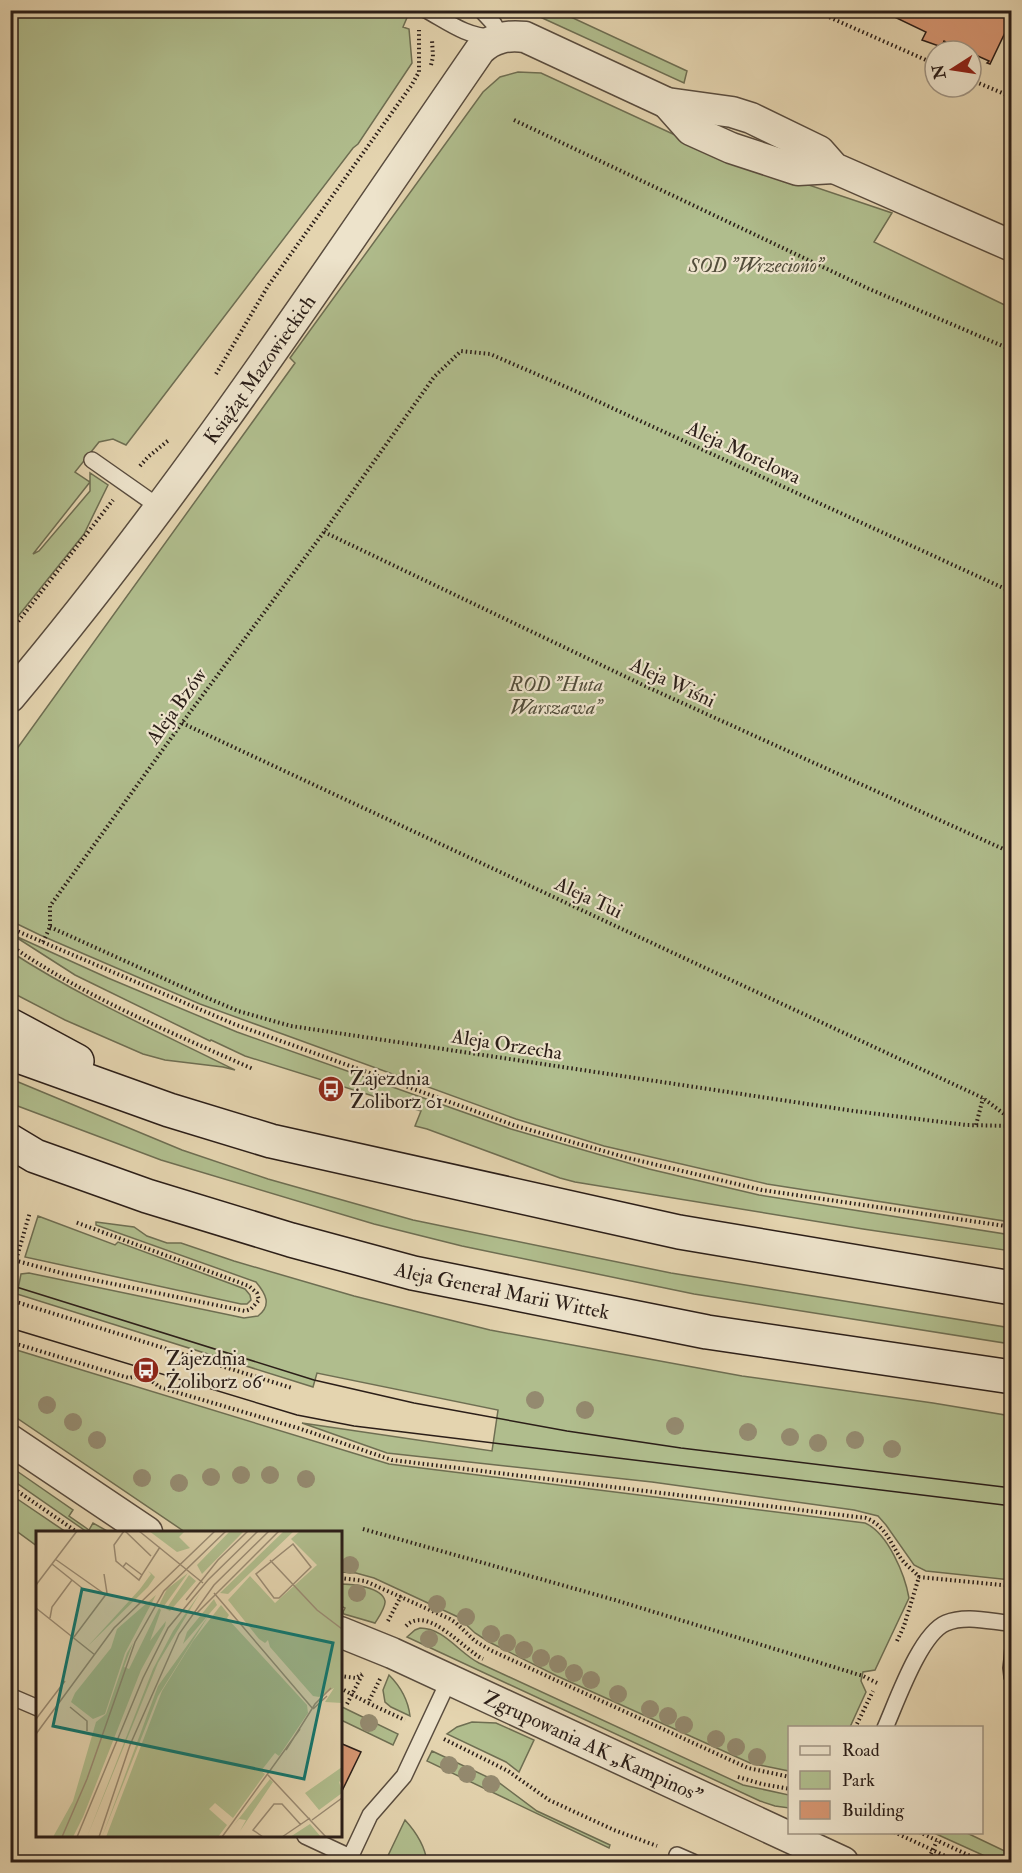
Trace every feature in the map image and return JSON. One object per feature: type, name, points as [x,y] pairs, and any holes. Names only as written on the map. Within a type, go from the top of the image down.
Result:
[{"type":"main road","points":[[10,1025],[169,1110]]},
{"type":"main road","points":[[10,1053],[169,1110],[271,1141],[679,1232],[1011,1288]]},
{"type":"main road","name":"Aleja Generał Marii Wittek","points":[[19,1148],[147,1196],[291,1240],[413,1273],[706,1332],[1011,1377]]},
{"type":"street","points":[[501,37],[525,37],[668,103],[732,112],[751,118],[819,151],[834,168],[1011,246]]},
{"type":"street","name":"Książąt Mazowieckich","points":[[10,697],[54,646],[216,432],[480,50],[501,37]]},
{"type":"street","points":[[10,1440],[144,1531]]},
{"type":"street","name":"Zgrupowania AK „Kampinos”","points":[[342,1633],[449,1680],[843,1863]]},
{"type":"lane","points":[[428,17],[468,34],[480,37],[501,37],[494,24],[481,10]]},
{"type":"lane","points":[[93,460],[159,507]]},
{"type":"lane","points":[[886,1726],[913,1665],[936,1630],[947,1623],[965,1619],[1007,1623]]},
{"type":"lane","points":[[307,1837],[349,1860],[370,1815],[404,1776],[449,1680]]},
{"type":"lane","points":[[10,1696],[36,1707]]},
{"type":"lane","points":[[677,1855],[693,1863]]},
{"type":"path","points":[[813,10],[923,59]]},
{"type":"path","points":[[211,384],[268,286],[411,86],[419,72],[428,17]]},
{"type":"path","points":[[428,17],[433,57],[429,75]]},
{"type":"path","points":[[412,57],[420,56]]},
{"type":"path","points":[[983,85],[1011,97]]},
{"type":"path","points":[[514,120],[867,288],[1011,350]]},
{"type":"path","name":"Aleja Bzów","points":[[43,942],[50,927],[50,906],[324,532],[434,377],[461,351]]},
{"type":"path","name":"Aleja Morelowa","points":[[461,351],[490,354],[573,390],[1011,592]]},
{"type":"path","points":[[10,632],[148,457],[173,438]]},
{"type":"path","name":"Aleja Wiśni","points":[[324,532],[645,686],[1011,853]]},
{"type":"path","name":"Aleja Tui","points":[[182,723],[983,1098],[1011,1120]]},
{"type":"path","name":"Aleja Orzecha","points":[[50,927],[238,1011],[291,1026],[854,1111],[976,1125],[1011,1126]]},
{"type":"path","points":[[10,928],[234,1024],[516,1126],[628,1158],[762,1190],[1011,1227]]},
{"type":"path","points":[[10,945],[33,961],[141,1020],[253,1069]]},
{"type":"path","points":[[976,1125],[983,1098]]},
{"type":"path","points":[[10,1281],[30,1212]]},
{"type":"path","points":[[10,1259],[65,1274],[245,1311],[251,1309],[259,1300],[257,1293],[249,1286],[75,1222]]},
{"type":"path","points":[[10,1300],[292,1388]]},
{"type":"path","points":[[10,1342],[129,1378],[134,1376],[155,1382],[159,1387],[393,1460],[866,1518],[876,1522],[884,1529],[903,1562],[919,1577]]},
{"type":"path","points":[[10,1486],[73,1531]]},
{"type":"path","points":[[363,1529],[615,1600],[863,1676],[877,1683]]},
{"type":"path","points":[[342,1578],[365,1581],[401,1596],[456,1623],[475,1641],[490,1650],[748,1768],[788,1777]]},
{"type":"path","points":[[385,1627],[401,1596]]},
{"type":"path","points":[[404,1629],[413,1621],[421,1620],[432,1623],[474,1654],[491,1663]]},
{"type":"path","points":[[368,1703],[384,1671]]},
{"type":"path","points":[[342,1676],[356,1678],[363,1673],[347,1704]]},
{"type":"path","points":[[342,1689],[499,1765],[549,1800],[614,1830],[677,1855]]},
{"type":"path","points":[[735,1776],[746,1781],[788,1789]]},
{"type":"path","points":[[896,1834],[958,1863]]},
{"type":"path","points":[[922,1834],[983,1863]]},
{"type":"path","points":[[927,1863],[937,1841]]},
{"type":"green space","points":[[404,10],[409,13],[403,27],[409,29],[412,63],[358,144],[126,445],[113,439],[99,442],[75,472],[90,482],[90,473],[108,485],[84,534],[11,625],[11,11]],"holes":[[[90,482],[90,491],[39,551],[33,554]]]},
{"type":"green space","points":[[527,11],[558,11],[687,71],[684,83]]},
{"type":"green space","name":"ROD \"Huta Warszawa\"","points":[[518,72],[541,73],[714,153],[892,213],[874,242],[1011,308],[1011,1222],[767,1184],[604,1146],[516,1119],[200,1004],[11,921],[11,757],[295,363],[290,358],[483,92],[500,77]]},
{"type":"green space","points":[[11,934],[237,1032],[511,1129],[649,1169],[759,1195],[1011,1235],[1011,1251],[863,1229],[560,1178],[415,1126],[421,1111],[245,1056],[210,1041],[75,975]]},
{"type":"green space","points":[[11,952],[93,1000],[235,1070],[165,1060],[143,1054],[65,1020],[11,992]]},
{"type":"green space","points":[[11,1079],[182,1150],[268,1179],[413,1220],[671,1273],[1011,1328],[1011,1344],[694,1294],[462,1246],[374,1224],[161,1160],[15,1105],[11,1103]]},
{"type":"green space","points":[[38,1216],[115,1245],[118,1242],[245,1289],[251,1300],[247,1304],[241,1304],[25,1257]]},
{"type":"green space","points":[[96,1222],[134,1227],[147,1236],[167,1243],[181,1243],[354,1296],[490,1330],[742,1376],[1011,1416],[1011,1580],[926,1571],[914,1565],[878,1516],[854,1510],[652,1482],[387,1453],[302,1423],[492,1451],[498,1410],[317,1373],[313,1387],[17,1294],[21,1274],[29,1273],[244,1318],[258,1316],[265,1308],[265,1295],[256,1282],[96,1225]]},
{"type":"green space","points":[[10,1348],[389,1464],[865,1523],[873,1528],[888,1545],[904,1578],[909,1598],[875,1670],[863,1672],[861,1681],[866,1692],[850,1726],[788,1726],[788,1771],[750,1763],[557,1676],[489,1642],[458,1617],[374,1578],[342,1572],[342,1531],[184,1531],[11,1414],[16,1405],[11,1401]]},
{"type":"green space","points":[[11,1467],[73,1510],[69,1516],[89,1530],[93,1523],[107,1531],[86,1531],[11,1479]]},
{"type":"green space","points":[[10,1494],[65,1531],[36,1531],[36,1545],[11,1527]]},
{"type":"green space","points":[[342,1584],[373,1589],[383,1596],[385,1601],[382,1612],[375,1623],[344,1614],[345,1608],[342,1606]]},
{"type":"green space","points":[[420,1628],[437,1632],[479,1663],[743,1785],[788,1795],[788,1808],[760,1801],[407,1637]]},
{"type":"green space","points":[[389,1675],[403,1694],[410,1716],[385,1702],[383,1690]]},
{"type":"green space","points":[[342,1707],[398,1734],[393,1745],[342,1720]]},
{"type":"green space","points":[[472,1722],[496,1723],[534,1740],[519,1772],[506,1762],[447,1734],[457,1727]]},
{"type":"green space","points":[[432,1751],[498,1782],[537,1811],[610,1845],[609,1848],[427,1761]]},
{"type":"green space","points":[[405,1820],[419,1840],[427,1862],[385,1862]]},
{"type":"green space","points":[[936,1834],[969,1834],[1011,1854],[1011,1862],[998,1862]]},
{"type":"building","points":[[880,10],[1012,10],[1012,18],[990,64],[983,58],[983,39],[922,40],[926,32]]},
{"type":"building","points":[[1012,1614],[1012,1688],[1004,1679],[1003,1668],[1007,1623]]},
{"type":"building","points":[[342,1744],[361,1752],[342,1791]]},
{"type":"tram line","points":[[10,1285],[314,1380],[414,1403],[567,1431],[681,1448],[1012,1488]]},
{"type":"tram line","points":[[10,1328],[297,1415],[354,1426],[1012,1506]]},
{"type":"place","name":"Zajezdnia Żoliborz 01","points":[[331,1089]]},
{"type":"place","name":"Zajezdnia Żoliborz 06","points":[[146,1370]]},
{"type":"park label","name":"SOD \"Wrzeciono\"","points":[[756,265]]}]
